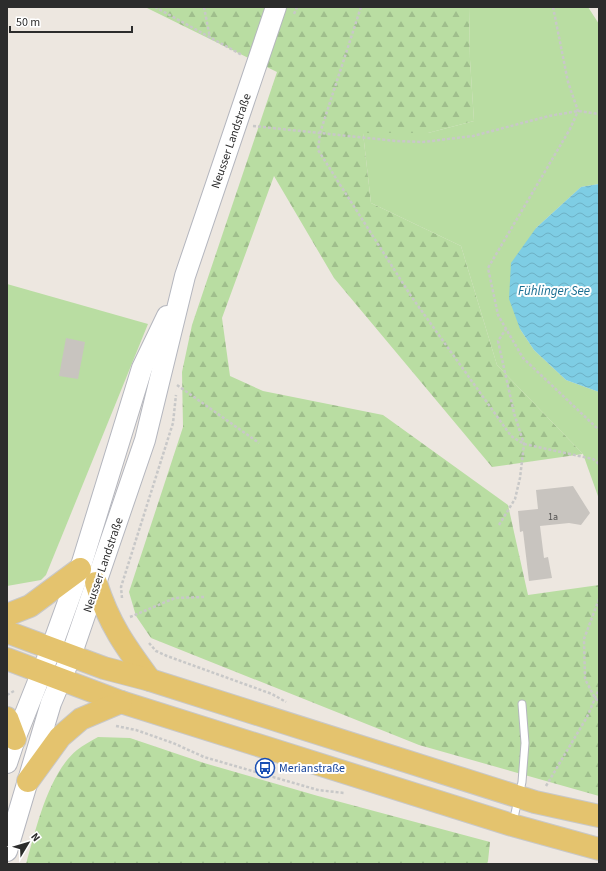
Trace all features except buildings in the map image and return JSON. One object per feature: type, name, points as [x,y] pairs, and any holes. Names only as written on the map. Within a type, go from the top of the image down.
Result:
[{"type":"main road","name":"Neusser Landstraße","points":[[61,652],[80,569],[142,368],[186,276],[248,127],[257,63],[276,7]]},
{"type":"main road","name":"Neusser Landstraße","points":[[7,763],[15,739],[52,676],[61,652],[96,582],[145,440],[186,276]]},
{"type":"main road","points":[[7,615],[30,606],[80,569]]},
{"type":"main road","points":[[96,582],[104,607],[115,631],[150,680]]},
{"type":"main road","points":[[7,632],[104,668],[150,680],[535,802],[599,816]]},
{"type":"main road","points":[[7,659],[121,702],[512,825],[599,849]]},
{"type":"main road","name":"Neusser Landstraße","points":[[7,851],[51,703],[52,676]]},
{"type":"main road","points":[[28,781],[60,737],[81,720],[121,702]]},
{"type":"main road","points":[[7,718],[15,739]]},
{"type":"lane","points":[[512,825],[522,782],[526,743],[522,704]]},
{"type":"path","points":[[155,7],[210,39],[257,63]]},
{"type":"path","points":[[204,7],[210,39]]},
{"type":"path","points":[[293,17],[297,7]]},
{"type":"path","points":[[361,7],[320,133],[318,150],[411,296],[511,436],[524,444],[593,459],[599,464]]},
{"type":"path","points":[[553,7],[568,82],[578,111],[570,130],[488,268],[498,315],[523,358],[599,430]]},
{"type":"path","points":[[248,127],[396,141],[423,142],[473,136],[549,116],[578,111],[599,114]]},
{"type":"path","points":[[248,127],[258,119]]},
{"type":"path","points":[[499,525],[515,499],[520,478],[524,444],[514,413],[498,341],[506,329]]},
{"type":"path","points":[[123,602],[121,587],[173,423],[178,378]]},
{"type":"path","points":[[177,385],[258,443]]},
{"type":"path","points":[[128,612],[131,616],[175,598],[204,597]]},
{"type":"path","points":[[599,599],[584,639],[585,679],[595,698],[599,702]]},
{"type":"path","points":[[544,788],[587,717],[599,689]]},
{"type":"path","points":[[7,695],[16,690]]},
{"type":"path","points":[[114,726],[136,730],[173,743],[204,757],[318,790],[352,794]]},
{"type":"green space","points":[[145,7],[469,7],[470,60],[474,121],[428,133],[363,133],[371,203],[461,246],[497,365],[583,454],[492,467],[334,278],[274,176],[222,318],[230,376],[263,391],[383,415],[508,505],[528,595],[599,585],[599,796],[419,745],[151,638],[136,616],[129,592],[183,427],[182,372],[192,325],[277,72]]},
{"type":"green space","points":[[469,7],[588,7],[599,24],[599,184],[581,187],[536,228],[520,329],[534,350],[566,380],[599,392],[599,499],[583,454],[497,365],[461,246],[371,203],[363,133],[428,133],[474,121],[470,60]]},
{"type":"green space","points":[[7,284],[148,324],[46,575],[41,580],[7,586]]},
{"type":"green space","points":[[599,602],[599,681],[594,676],[583,631]]},
{"type":"green space","points":[[98,737],[130,738],[204,763],[318,796],[490,842],[488,861],[487,864],[26,864],[44,803],[58,773],[67,760],[77,750]]},
{"type":"water","name":"Fühlinger See","points":[[599,184],[599,392],[566,380],[534,350],[520,329],[509,299],[511,263],[536,228],[581,187]]},
{"type":"place","name":"Merianstraße","points":[[265,768]]}]
